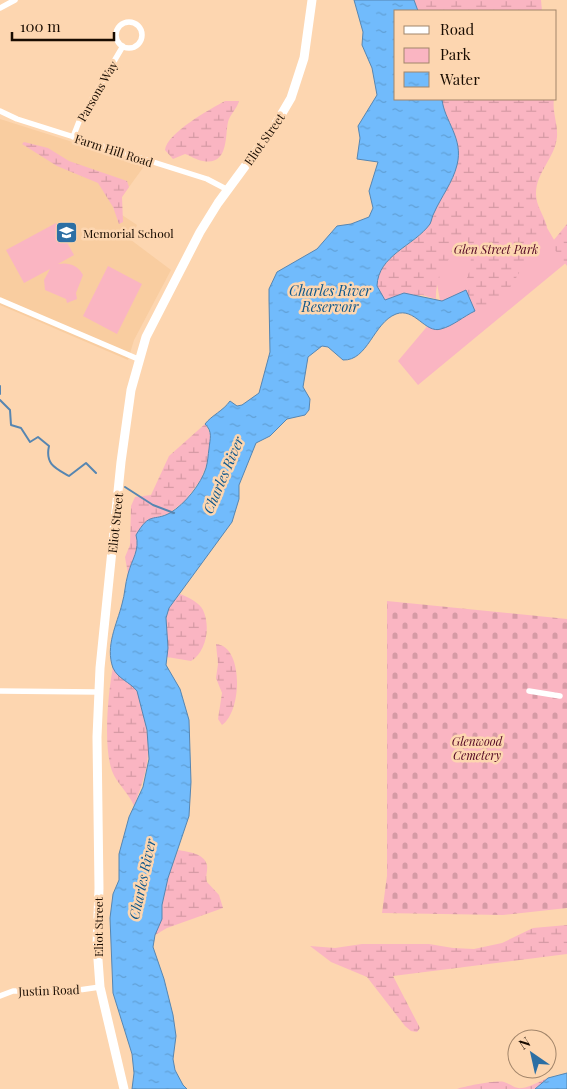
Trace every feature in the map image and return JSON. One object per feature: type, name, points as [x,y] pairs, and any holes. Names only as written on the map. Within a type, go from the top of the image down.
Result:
[{"type":"main road","name":"Eliot Street","points":[[124,1089],[100,987],[97,946],[98,692],[123,446],[138,359],[151,326],[190,249],[228,190],[274,127],[291,98],[304,58],[312,0]]},
{"type":"street","points":[[0,8],[15,0]]},
{"type":"street","name":"Parsons Way","points":[[127,22],[136,24],[142,33],[141,40],[132,47],[123,46],[117,36],[119,27],[127,22]]},
{"type":"street","name":"Parsons Way","points":[[73,137],[80,119],[123,46]]},
{"type":"street","name":"Farm Hill Road","points":[[0,111],[73,137],[207,180],[228,190]]},
{"type":"street","points":[[0,300],[138,359]]},
{"type":"street","points":[[0,690],[98,692]]},
{"type":"street","points":[[529,690],[560,696]]},
{"type":"street","name":"Justin Road","points":[[0,996],[12,991],[72,991],[100,987]]},
{"type":"shaded area","name":"Memorial School","points":[[0,119],[145,165],[113,209],[137,225],[131,240],[171,270],[134,340],[128,360],[0,305]]},
{"type":"green space","points":[[414,0],[541,0],[542,10],[418,10]]},
{"type":"green space","points":[[442,100],[554,100],[557,127],[556,145],[539,179],[536,194],[537,203],[547,227],[540,237],[527,242],[525,247],[527,259],[512,284],[500,300],[484,310],[475,311],[466,290],[463,290],[470,269],[471,257],[465,249],[460,248],[446,264],[437,285],[436,299],[422,295],[385,300],[377,286],[383,266],[430,224],[433,214],[455,171],[458,156],[457,147]]},
{"type":"green space","points":[[225,101],[239,101],[228,122],[226,141],[222,154],[217,159],[211,161],[200,160],[185,154],[173,159],[165,150],[173,136],[190,122]]},
{"type":"green space","points":[[24,142],[48,148],[69,161],[127,181],[129,187],[122,197],[123,222],[119,224],[113,207],[98,183],[57,166],[22,144]]},
{"type":"green space","name":"Glen Street Park","points":[[526,192],[567,262],[418,385],[398,361],[430,323],[441,306],[437,284],[428,273]]},
{"type":"green space","points":[[56,223],[74,255],[58,264],[72,265],[83,275],[76,293],[77,299],[67,303],[66,299],[45,290],[44,280],[50,269],[24,283],[6,250]]},
{"type":"green space","points":[[567,224],[567,266],[552,246],[553,241]]},
{"type":"green space","points":[[108,266],[142,284],[117,334],[83,316]]},
{"type":"green space","points":[[205,424],[211,435],[208,461],[201,479],[185,501],[168,514],[161,516],[137,539],[139,544],[128,574],[125,557],[130,545],[131,506],[135,497],[151,495],[169,456]]},
{"type":"green space","points":[[180,594],[193,600],[201,607],[207,624],[206,639],[200,652],[191,661],[167,657],[166,618],[169,608]]},
{"type":"green space","name":"Glenwood Cemetery","points":[[387,601],[567,619],[567,908],[503,915],[382,913],[387,876]]},
{"type":"green space","points":[[216,644],[225,648],[232,656],[237,680],[233,707],[229,718],[222,725],[218,719],[222,693],[216,678],[218,664]]},
{"type":"green space","points":[[113,667],[138,692],[148,741],[147,762],[143,782],[134,806],[114,776],[109,760],[107,719]]},
{"type":"green space","points":[[178,850],[203,858],[207,865],[207,882],[219,895],[223,908],[167,928],[155,935],[162,919],[162,905],[168,878]]},
{"type":"green space","points":[[567,925],[567,954],[393,976],[420,1028],[417,1032],[411,1031],[405,1026],[367,977],[331,962],[310,946],[335,948],[362,944],[429,944],[474,949],[502,943],[533,928]]},
{"type":"green space","points":[[547,1079],[535,1089],[457,1089],[500,1082],[517,1088]]},
{"type":"water","name":"Charles River Reservoir","points":[[354,0],[414,0],[418,10],[394,10],[394,100],[442,100],[458,146],[455,171],[433,214],[430,224],[383,266],[377,286],[385,300],[404,293],[442,301],[466,290],[475,311],[450,326],[435,330],[409,314],[396,314],[382,325],[365,348],[352,359],[343,360],[328,347],[322,346],[308,357],[303,387],[310,399],[309,410],[305,415],[287,419],[270,436],[256,443],[239,485],[239,499],[232,522],[169,608],[166,618],[168,648],[166,665],[180,689],[189,720],[191,782],[189,816],[168,878],[162,905],[162,919],[155,935],[153,947],[164,979],[173,1015],[176,1036],[173,1059],[175,1070],[187,1089],[132,1089],[134,1073],[132,1054],[113,993],[110,918],[113,894],[119,880],[119,854],[129,817],[143,787],[149,759],[147,730],[137,691],[115,672],[111,660],[111,643],[136,550],[136,535],[148,520],[164,516],[181,504],[200,481],[207,465],[210,438],[209,430],[205,424],[230,401],[237,406],[242,405],[259,393],[270,352],[269,289],[277,272],[317,249],[337,226],[351,224],[369,217],[373,208],[369,191],[378,162],[357,159],[360,138],[358,126],[377,95],[372,68],[362,45],[363,32]]},
{"type":"water","points":[[567,1073],[567,1089],[535,1089],[547,1079],[557,1079],[557,1076]]},
{"type":"waterway","points":[[0,386],[0,394]]},
{"type":"waterway","points":[[0,400],[10,410],[11,425],[21,428],[30,442],[38,437],[49,446],[48,457],[55,468],[69,476],[86,463],[96,473]]},
{"type":"waterway","points":[[125,487],[153,505],[174,513]]},
{"type":"place","name":"Memorial School","points":[[67,233]]},
{"type":"water label","name":"Charles River","points":[[223,475]]},
{"type":"water label","name":"Charles River","points":[[142,879]]}]
